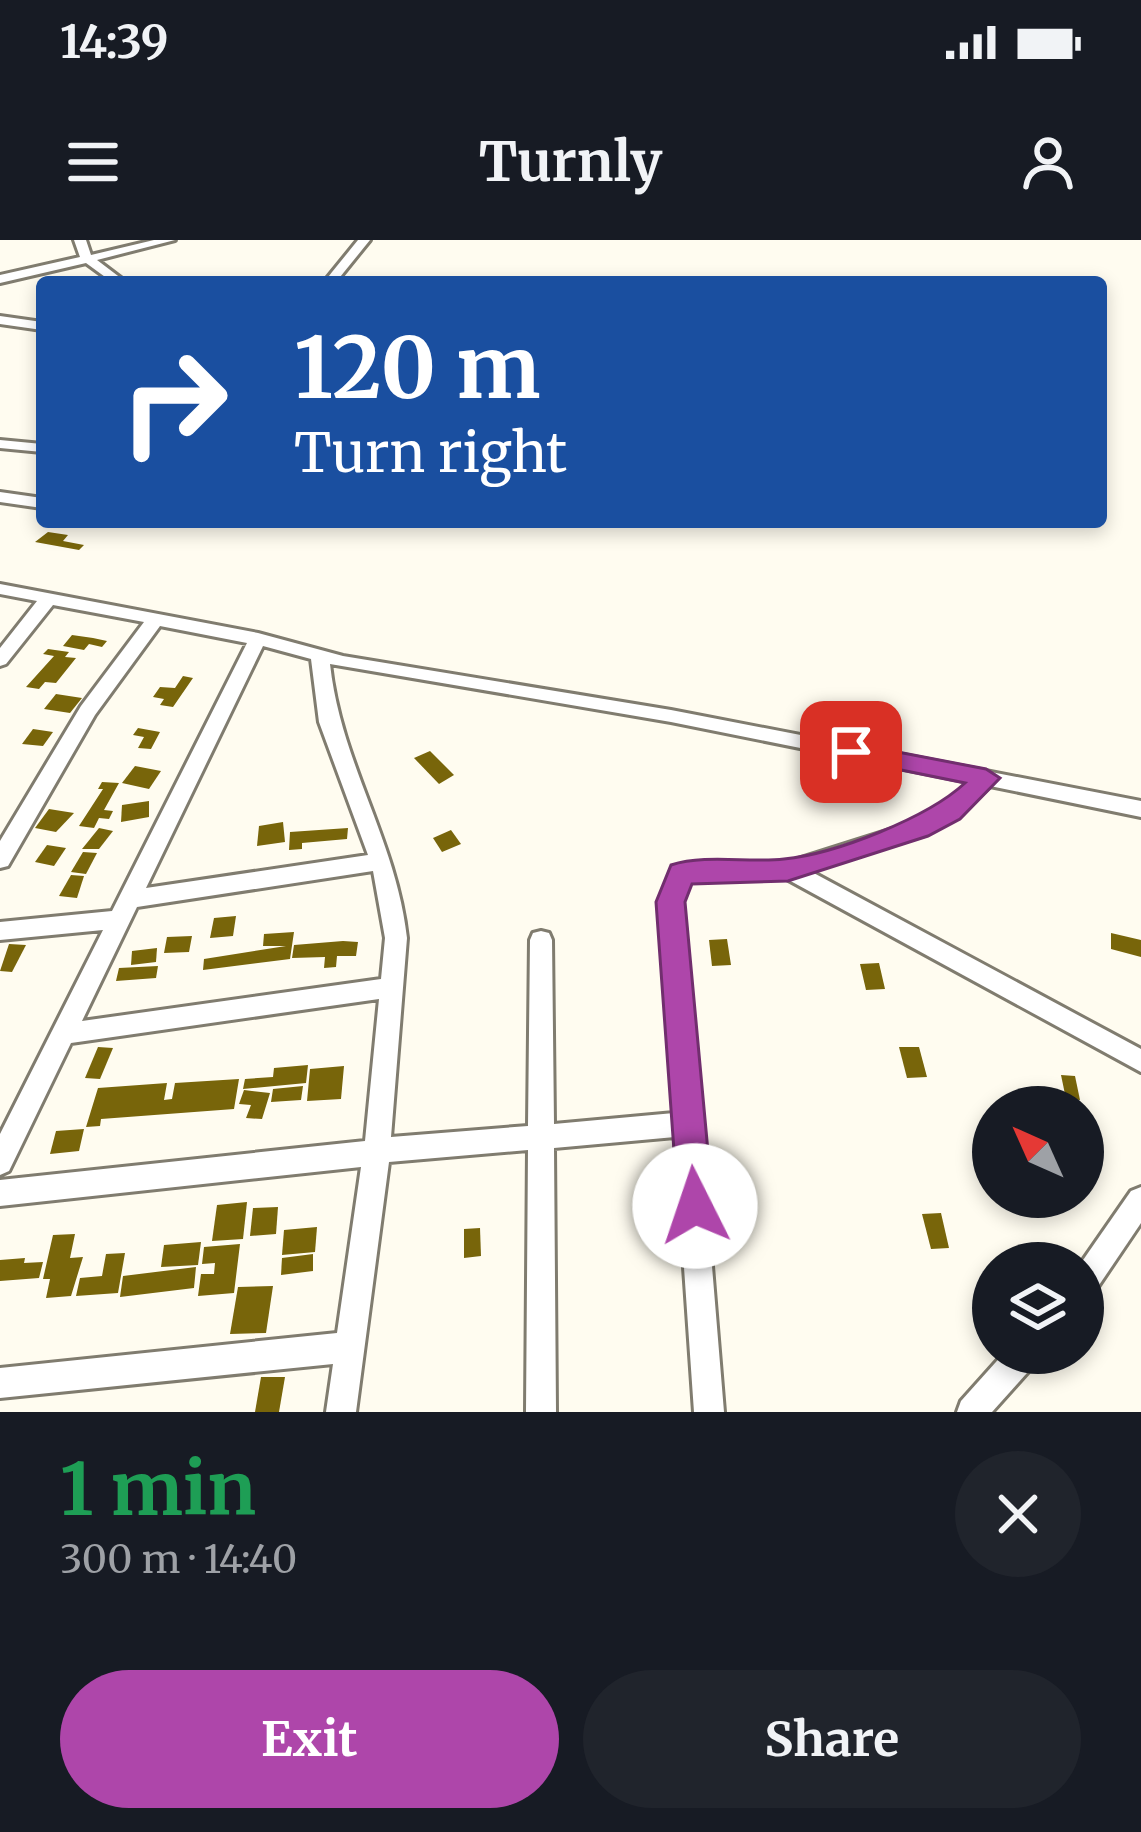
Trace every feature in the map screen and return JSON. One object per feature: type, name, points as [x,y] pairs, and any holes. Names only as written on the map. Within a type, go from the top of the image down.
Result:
[{"type":"street","points":[[80,240],[86,256],[112,276]]},
{"type":"street","points":[[0,279],[169,240]]},
{"type":"street","points":[[335,276],[364,240]]},
{"type":"street","points":[[0,320],[36,325]]},
{"type":"street","points":[[0,444],[36,447]]},
{"type":"street","points":[[0,497],[36,502]]},
{"type":"street","points":[[0,590],[258,639],[320,656],[671,716],[1141,809]]},
{"type":"street","points":[[0,660],[50,597]]},
{"type":"street","points":[[0,860],[88,712],[156,619]]},
{"type":"street","points":[[0,1162],[258,639]]},
{"type":"street","points":[[320,656],[328,719],[394,906],[392,987],[377,1151],[341,1412]]},
{"type":"street","points":[[709,1412],[671,902],[681,873],[788,870],[918,829],[950,812],[986,778]]},
{"type":"street","points":[[0,931],[381,861]]},
{"type":"street","points":[[788,870],[1141,1060]]},
{"type":"street","points":[[541,940],[541,1412]]},
{"type":"street","points":[[63,1034],[392,987]]},
{"type":"street","points":[[0,1193],[340,1159],[377,1151],[690,1124]]},
{"type":"street","points":[[1104,1254],[1141,1200]]},
{"type":"street","points":[[0,1382],[350,1347]]},
{"type":"street","points":[[972,1412],[1005,1374]]},
{"type":"building","points":[[48,532],[68,535],[63,541],[84,545],[79,550],[35,542]]},
{"type":"building","points":[[72,635],[107,641],[102,647],[89,644],[84,650],[63,646]]},
{"type":"building","points":[[48,649],[76,658],[56,683],[45,682],[39,689],[26,687],[54,656],[43,654]]},
{"type":"building","points":[[183,676],[193,678],[173,707],[160,705],[164,699],[153,697],[160,687],[175,688]]},
{"type":"building","points":[[56,694],[82,698],[70,713],[44,709]]},
{"type":"building","points":[[138,728],[160,732],[151,749],[138,748],[144,737],[133,735]]},
{"type":"building","points":[[33,729],[53,732],[43,746],[22,744]]},
{"type":"building","points":[[430,751],[454,775],[439,784],[414,758]]},
{"type":"building","points":[[135,766],[161,771],[149,789],[122,783]]},
{"type":"building","points":[[102,782],[119,783],[104,810],[113,811],[109,819],[99,818],[94,828],[79,826],[103,789],[98,789]]},
{"type":"building","points":[[149,801],[149,817],[121,822],[122,805]]},
{"type":"building","points":[[49,809],[74,813],[56,832],[35,828]]},
{"type":"building","points":[[283,822],[285,842],[257,846],[259,826]]},
{"type":"building","points":[[99,828],[113,831],[99,849],[82,849]]},
{"type":"building","points":[[348,828],[347,839],[302,843],[302,849],[289,850],[290,832]]},
{"type":"building","points":[[451,830],[461,844],[442,852],[433,838]]},
{"type":"building","points":[[47,845],[66,848],[54,866],[35,862]]},
{"type":"building","points":[[83,852],[97,853],[86,874],[71,872]]},
{"type":"building","points":[[71,875],[84,876],[77,898],[59,896]]},
{"type":"building","points":[[236,916],[233,936],[210,938],[214,918]]},
{"type":"building","points":[[294,932],[290,959],[203,970],[204,959],[286,946],[263,946],[264,934]]},
{"type":"building","points":[[1111,933],[1141,940],[1141,957],[1111,949]]},
{"type":"building","points":[[192,936],[189,952],[164,953],[167,937]]},
{"type":"building","points":[[727,939],[731,965],[712,966],[709,940]]},
{"type":"building","points":[[358,942],[356,956],[337,956],[336,967],[324,968],[325,957],[292,958],[294,945]]},
{"type":"building","points":[[9,944],[26,945],[12,972],[0,971]]},
{"type":"building","points":[[157,948],[156,962],[131,965],[132,951]]},
{"type":"building","points":[[879,963],[885,989],[866,990],[860,964]]},
{"type":"building","points":[[158,966],[156,978],[116,981],[119,968]]},
{"type":"building","points":[[98,1047],[113,1048],[100,1079],[85,1078]]},
{"type":"building","points":[[899,1047],[919,1047],[927,1077],[907,1078]]},
{"type":"building","points":[[308,1065],[306,1083],[243,1089],[245,1079],[273,1077],[274,1068]]},
{"type":"building","points":[[344,1066],[341,1099],[307,1101],[310,1069]]},
{"type":"building","points":[[1061,1075],[1075,1076],[1077,1086],[1063,1086]]},
{"type":"building","points":[[239,1079],[234,1109],[101,1119],[100,1126],[86,1127],[98,1088],[167,1083],[164,1100],[172,1099],[175,1083]]},
{"type":"building","points":[[303,1086],[301,1100],[271,1102],[273,1089]]},
{"type":"building","points":[[244,1090],[270,1093],[262,1119],[246,1118],[251,1105],[239,1104]]},
{"type":"building","points":[[84,1129],[79,1151],[50,1154],[56,1131]]},
{"type":"building","points":[[247,1202],[243,1239],[212,1241],[217,1205]]},
{"type":"building","points":[[278,1207],[276,1234],[250,1236],[253,1208]]},
{"type":"building","points":[[941,1213],[949,1248],[931,1249],[922,1214]]},
{"type":"building","points":[[317,1227],[315,1252],[282,1255],[284,1230]]},
{"type":"building","points":[[480,1228],[481,1256],[464,1258],[464,1229]]},
{"type":"building","points":[[75,1234],[70,1258],[83,1257],[71,1296],[46,1298],[50,1279],[43,1279],[53,1235]]},
{"type":"building","points":[[201,1242],[198,1265],[161,1267],[164,1245]]},
{"type":"building","points":[[240,1244],[234,1293],[198,1296],[201,1274],[214,1274],[215,1263],[202,1264],[204,1247]]},
{"type":"building","points":[[125,1253],[118,1293],[76,1296],[80,1278],[102,1276],[106,1254]]},
{"type":"building","points":[[313,1254],[313,1271],[281,1275],[282,1258]]},
{"type":"building","points":[[25,1258],[24,1263],[43,1262],[39,1278],[0,1281],[0,1260]]},
{"type":"building","points":[[196,1267],[194,1288],[120,1297],[123,1276]]},
{"type":"building","points":[[273,1286],[266,1333],[230,1334],[238,1287]]},
{"type":"building","points":[[261,1377],[285,1377],[279,1412],[255,1412]]},
{"type":"route","points":[[695,1206],[671,902],[681,873],[788,870],[918,829],[950,812],[986,778],[851,752]]}]
